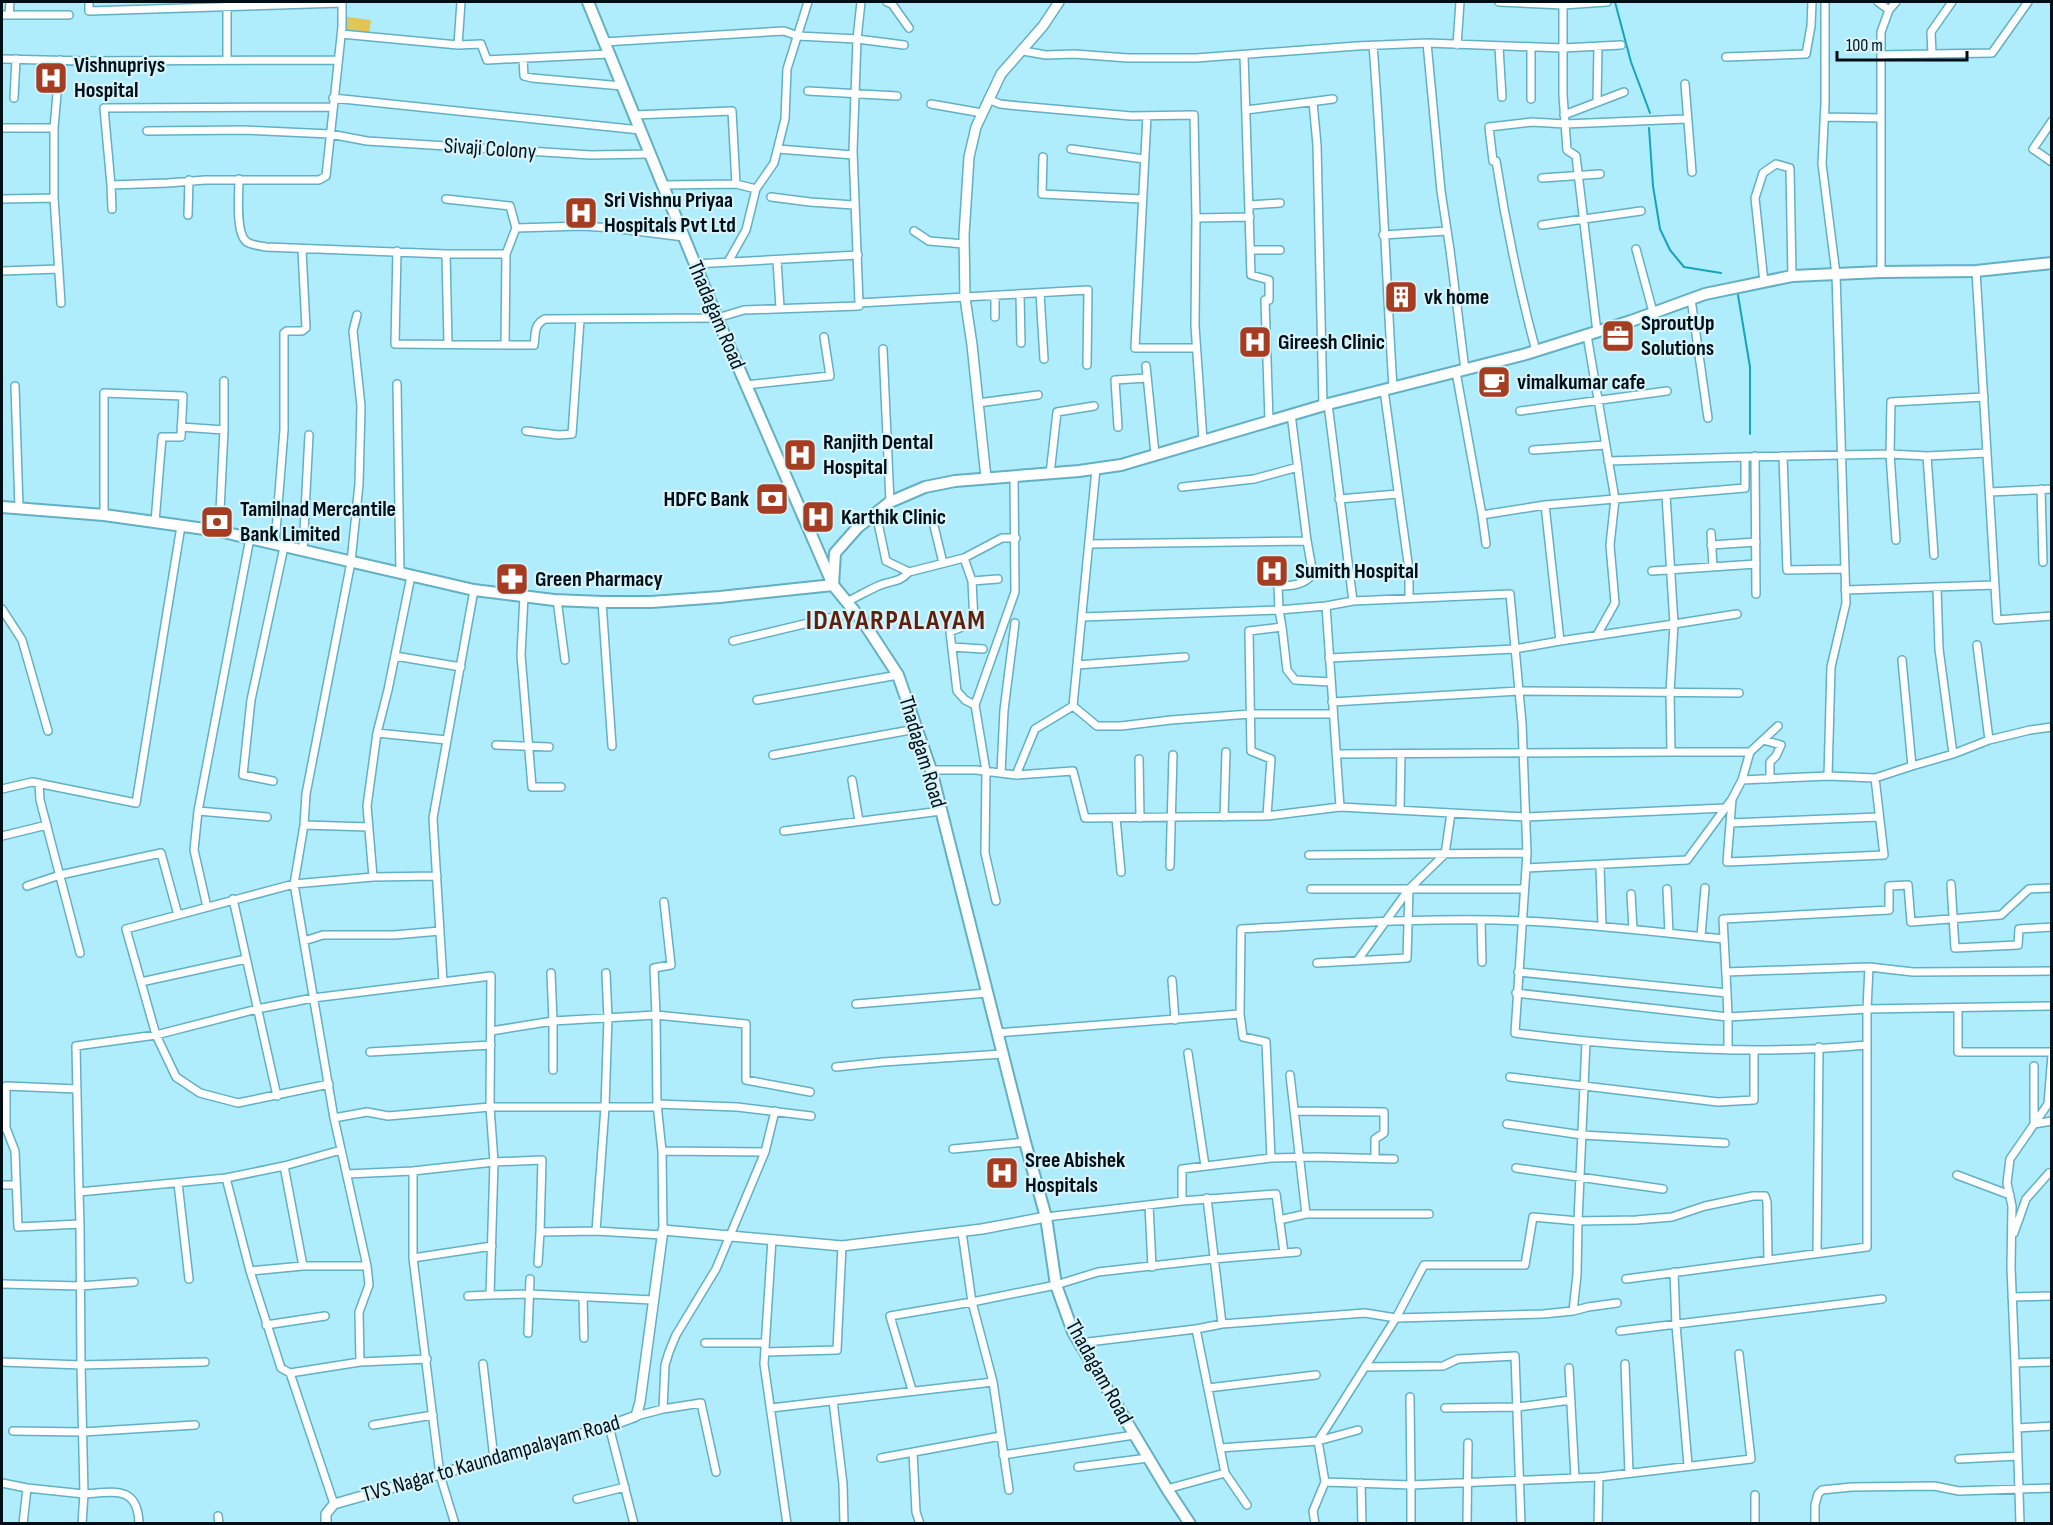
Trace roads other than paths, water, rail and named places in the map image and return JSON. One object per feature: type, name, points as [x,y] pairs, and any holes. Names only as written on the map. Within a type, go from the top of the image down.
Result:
[{"type":"main road","name":"Thadagam Road","points":[[588,2],[717,318],[833,585],[897,675],[931,770],[1002,1054],[1046,1217],[1056,1285],[1073,1332],[1190,1524]]},
{"type":"main road","points":[[2,507],[104,515],[219,531],[474,590],[557,600],[651,602],[833,585],[835,553],[858,527],[890,502],[925,487],[954,481],[1050,474],[1120,465],[1325,404],[1536,351],[1691,299],[1792,276],[1976,271],[2050,261]]},
{"type":"street","points":[[10,2],[5,15],[69,15]]},
{"type":"street","points":[[89,2],[89,11],[227,4],[342,2],[341,34],[326,176],[319,180],[189,180],[111,185]]},
{"type":"street","points":[[128,2],[128,10]]},
{"type":"street","points":[[458,45],[461,2]]},
{"type":"street","points":[[728,262],[746,230],[756,189],[774,164],[785,119],[787,69],[808,2]]},
{"type":"street","points":[[859,303],[853,155],[857,39],[861,2]]},
{"type":"street","points":[[886,2],[895,5],[909,28]]},
{"type":"street","points":[[986,478],[965,298],[964,244],[969,157],[975,127],[1002,74],[1043,26],[1059,2]]},
{"type":"street","points":[[1457,45],[1460,2]]},
{"type":"street","points":[[1498,2],[1563,5],[1607,2]]},
{"type":"street","points":[[1726,57],[1806,54],[1812,2]]},
{"type":"street","points":[[1825,2],[1822,164],[1836,274],[1846,603],[1831,667],[1828,776]]},
{"type":"street","points":[[1878,2],[1888,10]]},
{"type":"street","points":[[1881,272],[1881,32],[1888,10],[1896,2]]},
{"type":"street","points":[[1932,54],[1931,32],[1952,2]]},
{"type":"street","points":[[1881,55],[1992,53],[2028,2]]},
{"type":"street","points":[[227,4],[227,59]]},
{"type":"street","points":[[1563,5],[1564,115],[1567,150],[1576,156],[1579,175],[1598,400],[1615,499],[1610,545],[1615,603],[1597,635]]},
{"type":"street","points":[[604,42],[784,31],[798,36],[857,39],[903,45]]},
{"type":"street","points":[[341,34],[458,45],[481,44],[487,60],[609,54]]},
{"type":"street","points":[[1023,51],[1046,55],[1196,58],[1427,43],[1563,48],[1621,45]]},
{"type":"street","points":[[1427,43],[1460,371],[1486,544]]},
{"type":"street","points":[[1372,45],[1380,138],[1388,389],[1398,494],[1409,570],[1408,598]]},
{"type":"street","points":[[1597,102],[1598,46]]},
{"type":"street","points":[[1499,47],[1502,98]]},
{"type":"street","points":[[1531,47],[1531,99]]},
{"type":"street","points":[[1244,55],[1251,274],[1269,280],[1269,300],[1265,300],[1269,420]]},
{"type":"street","points":[[523,58],[524,76],[622,86]]},
{"type":"street","points":[[2,59],[337,60]]},
{"type":"street","points":[[14,98],[16,59]]},
{"type":"street","points":[[60,60],[54,128],[54,198],[61,303]]},
{"type":"street","points":[[1685,84],[1686,119],[1692,171]]},
{"type":"street","points":[[808,91],[897,96]]},
{"type":"street","points":[[1564,115],[1624,92]]},
{"type":"street","name":"Sivaji Colony","points":[[333,98],[640,130]]},
{"type":"street","points":[[988,99],[1000,104],[1147,116],[1194,115],[1196,348],[1203,440]]},
{"type":"street","points":[[1246,110],[1334,99]]},
{"type":"street","points":[[1313,102],[1317,145],[1325,404],[1353,601]]},
{"type":"street","points":[[931,104],[982,113]]},
{"type":"street","points":[[112,209],[105,108],[333,106]]},
{"type":"street","points":[[634,115],[732,111],[736,184]]},
{"type":"street","points":[[1147,116],[1135,348],[1196,348]]},
{"type":"street","points":[[1824,117],[1881,118]]},
{"type":"street","points":[[1536,351],[1505,222],[1489,127],[1532,122],[1565,124],[1686,119]]},
{"type":"street","points":[[2052,121],[2033,149],[2052,162]]},
{"type":"street","points":[[2,128],[54,128]]},
{"type":"street","name":"Sivaji Colony","points":[[147,131],[243,130],[330,134],[367,141],[580,155],[650,154]]},
{"type":"street","points":[[778,149],[853,155]]},
{"type":"street","points":[[1071,149],[1144,159]]},
{"type":"street","points":[[1043,157],[1042,194],[1142,199]]},
{"type":"street","points":[[1764,282],[1755,198],[1763,173],[1776,164],[1790,168],[1792,276]]},
{"type":"street","points":[[1542,178],[1600,174]]},
{"type":"street","points":[[239,179],[239,217],[242,236],[246,242],[266,247],[302,250],[506,254]]},
{"type":"street","points":[[188,215],[189,180]]},
{"type":"street","points":[[663,185],[736,184],[756,189]]},
{"type":"street","points":[[771,196],[854,205]]},
{"type":"street","points":[[2,199],[54,198]]},
{"type":"street","points":[[446,199],[510,206],[516,228],[506,254],[504,345]]},
{"type":"street","points":[[1250,205],[1280,203]]},
{"type":"street","points":[[1542,225],[1641,211]]},
{"type":"street","points":[[1196,218],[1250,218]]},
{"type":"street","points":[[516,228],[582,226],[684,237]]},
{"type":"street","points":[[914,231],[929,242],[964,244]]},
{"type":"street","points":[[1383,235],[1447,231]]},
{"type":"street","points":[[1636,249],[1653,312]]},
{"type":"street","points":[[273,781],[243,775],[251,700],[279,545],[284,430],[284,333],[302,331],[306,328],[302,250]]},
{"type":"street","points":[[1250,250],[1280,250]]},
{"type":"street","points":[[397,251],[395,344],[534,345],[536,328],[545,319],[717,318],[744,310],[859,306],[859,303],[1088,290],[1087,365]]},
{"type":"street","points":[[446,254],[448,344]]},
{"type":"street","points":[[695,264],[858,255]]},
{"type":"street","points":[[777,260],[780,309]]},
{"type":"street","points":[[2,271],[58,269]]},
{"type":"street","points":[[1976,271],[1997,620],[2052,616]]},
{"type":"street","points":[[1040,293],[1044,359]]},
{"type":"street","points":[[1020,294],[1021,344]]},
{"type":"street","points":[[994,317],[995,296]]},
{"type":"street","points":[[1691,299],[1707,418]]},
{"type":"street","points":[[357,315],[353,331],[361,406],[359,484],[351,562],[306,794],[304,825],[294,884],[334,1118],[367,1266],[369,1285],[359,1312],[360,1362]]},
{"type":"street","points":[[526,431],[559,435],[572,434],[580,320]]},
{"type":"street","points":[[746,385],[830,376],[824,337]]},
{"type":"street","points":[[883,349],[890,502]]},
{"type":"street","points":[[1146,366],[1155,454]]},
{"type":"street","points":[[1118,427],[1114,380],[1147,378]]},
{"type":"street","points":[[219,531],[224,381]]},
{"type":"street","points":[[373,877],[367,806],[377,733],[395,656],[406,574],[397,384]]},
{"type":"street","points":[[15,386],[19,508]]},
{"type":"street","points":[[1520,411],[1667,392]]},
{"type":"street","points":[[104,515],[104,393],[183,396],[181,437],[162,437],[155,522]]},
{"type":"street","points":[[978,403],[1038,395]]},
{"type":"street","points":[[1896,540],[1890,454],[1891,402],[1984,397]]},
{"type":"street","points":[[1050,474],[1057,412],[1094,406]]},
{"type":"street","points":[[1291,414],[1313,573],[1307,581],[1292,586],[1278,586],[1287,670],[1295,680],[1331,682]]},
{"type":"street","points":[[182,427],[224,430]]},
{"type":"street","points":[[303,550],[309,435]]},
{"type":"street","points":[[1533,450],[1605,445]]},
{"type":"street","points":[[1608,461],[1840,454],[1927,456],[1987,453]]},
{"type":"street","points":[[1755,456],[1756,594]]},
{"type":"street","points":[[1783,456],[1787,570],[1844,569]]},
{"type":"street","points":[[1927,456],[1935,555]]},
{"type":"street","points":[[1482,514],[1545,505],[1745,488],[1745,457]]},
{"type":"street","points":[[1182,488],[1254,479],[1298,467]]},
{"type":"street","points":[[1073,706],[1096,469]]},
{"type":"street","points":[[996,901],[985,853],[986,771],[975,705],[1016,592],[1014,477]]},
{"type":"street","points":[[2041,489],[2043,562]]},
{"type":"street","points":[[1990,492],[2052,489]]},
{"type":"street","points":[[1340,500],[1398,494]]},
{"type":"street","points":[[1666,495],[1674,624],[1670,692],[1671,752]]},
{"type":"street","points":[[1545,505],[1560,641]]},
{"type":"street","points":[[876,513],[886,561],[909,572]]},
{"type":"street","points":[[2,789],[32,782],[136,803],[181,526]]},
{"type":"street","points":[[934,526],[943,563]]},
{"type":"street","points":[[1711,533],[1713,567]]},
{"type":"street","points":[[207,907],[194,850],[198,811],[250,538]]},
{"type":"street","points":[[846,602],[881,584],[888,584],[904,577],[909,572],[964,558],[1002,538],[1016,538]]},
{"type":"street","points":[[1089,544],[1307,540]]},
{"type":"street","points":[[1712,545],[1756,542]]},
{"type":"street","points":[[964,558],[972,581],[974,622],[950,632],[957,691],[965,700],[975,705]]},
{"type":"street","points":[[1652,571],[1756,564]]},
{"type":"street","points":[[972,581],[998,579]]},
{"type":"street","points":[[1845,590],[1995,585]]},
{"type":"street","points":[[1936,588],[1940,649],[1953,754]]},
{"type":"street","points":[[443,982],[433,818],[474,590]]},
{"type":"street","points":[[1082,617],[1279,610],[1353,601],[1510,594],[1519,691],[1527,853],[1515,1033],[1586,1042],[1754,1052],[1867,1045]]},
{"type":"street","points":[[524,596],[521,655],[532,787],[561,787]]},
{"type":"street","points":[[557,600],[565,660]]},
{"type":"street","points":[[602,602],[612,746]]},
{"type":"street","points":[[1326,606],[1340,807]]},
{"type":"street","points":[[2,609],[22,640],[48,731]]},
{"type":"street","points":[[733,641],[854,612]]},
{"type":"street","points":[[1329,658],[1515,649],[1737,614]]},
{"type":"street","points":[[1001,773],[1004,710],[1015,623]]},
{"type":"street","points":[[1267,816],[1271,759],[1251,751],[1250,631],[1282,627]]},
{"type":"street","points":[[1977,645],[1989,740]]},
{"type":"street","points":[[952,647],[983,649]]},
{"type":"street","points":[[395,656],[461,667]]},
{"type":"street","points":[[1077,665],[1185,657]]},
{"type":"street","points":[[1902,660],[1912,766]]},
{"type":"street","points":[[757,700],[897,675]]},
{"type":"street","points":[[1332,702],[1519,691],[1739,693]]},
{"type":"street","points":[[1073,706],[1098,726],[1250,714],[1333,714]]},
{"type":"street","points":[[1016,775],[1035,729],[1073,706]]},
{"type":"street","points":[[1526,868],[1687,860],[1732,799],[1742,780],[1750,752],[1778,726]]},
{"type":"street","points":[[1742,780],[1828,776],[1875,778],[1953,754],[1989,740],[2052,727]]},
{"type":"street","points":[[773,755],[916,729]]},
{"type":"street","points":[[377,733],[447,740]]},
{"type":"street","points":[[1762,740],[1781,745],[1770,762],[1770,779]]},
{"type":"street","points":[[496,745],[549,747]]},
{"type":"street","points":[[1224,817],[1226,752]]},
{"type":"street","points":[[1336,754],[1750,752]]},
{"type":"street","points":[[1170,866],[1173,754]]},
{"type":"street","points":[[1400,810],[1401,754]]},
{"type":"street","points":[[1139,759],[1140,818]]},
{"type":"street","points":[[931,770],[986,771],[1016,775],[1073,771],[1085,818],[1267,816],[1340,807],[1526,817],[1725,808]]},
{"type":"street","points":[[1732,799],[1727,862],[1884,855],[1875,778]]},
{"type":"street","points":[[852,780],[859,821]]},
{"type":"street","points":[[39,783],[40,800],[80,952]]},
{"type":"street","points":[[198,811],[267,817]]},
{"type":"street","points":[[784,831],[941,811]]},
{"type":"street","points":[[1357,961],[1409,889],[1445,854],[1450,813]]},
{"type":"street","points":[[1730,823],[1879,817]]},
{"type":"street","points":[[1116,818],[1120,872]]},
{"type":"street","points":[[2,836],[47,825]]},
{"type":"street","points":[[304,825],[369,826]]},
{"type":"street","points":[[27,886],[60,875],[162,853],[178,915]]},
{"type":"street","points":[[1309,855],[1527,853]]},
{"type":"street","points":[[1600,866],[1602,926]]},
{"type":"street","points":[[329,1084],[238,1103],[200,1093],[176,1077],[156,1035],[126,929],[294,884],[373,877],[437,876]]},
{"type":"street","points":[[1951,884],[1955,948],[2018,945],[2019,929],[2052,927]]},
{"type":"street","points":[[1728,1050],[1723,919],[1889,910],[1889,886],[1908,885],[1911,922],[2001,915],[2029,889],[2052,888]]},
{"type":"street","points":[[1701,936],[1705,888]]},
{"type":"street","points":[[1311,889],[1524,890]]},
{"type":"street","points":[[1317,963],[1407,958],[1409,889]]},
{"type":"street","points":[[1667,889],[1669,933]]},
{"type":"street","points":[[1631,894],[1633,929]]},
{"type":"street","points":[[233,899],[277,1096]]},
{"type":"street","points":[[662,1232],[662,1151],[658,1105],[654,968],[671,964],[664,902]]},
{"type":"street","points":[[1271,1158],[1266,1042],[1243,1037],[1240,1014],[1241,929],[1408,921],[1522,921],[1602,926],[1724,939]]},
{"type":"street","points":[[1481,921],[1482,962]]},
{"type":"street","points":[[304,941],[323,935],[394,935],[440,931]]},
{"type":"street","points":[[141,982],[246,959]]},
{"type":"street","points":[[1726,972],[1869,967],[1913,972],[2052,970]]},
{"type":"street","points":[[1626,1279],[1867,1247],[1869,967]]},
{"type":"street","points":[[1518,972],[1727,993]]},
{"type":"street","points":[[550,973],[553,1070]]},
{"type":"street","points":[[596,1231],[605,1107],[608,1018],[606,974]]},
{"type":"street","points":[[82,1524],[84,1494],[76,1046],[156,1035],[257,1009],[313,998],[491,976],[490,1107],[494,1162],[490,1295]]},
{"type":"street","points":[[1172,980],[1174,1020]]},
{"type":"street","points":[[856,1004],[987,993]]},
{"type":"street","points":[[1516,993],[1728,1017],[1867,1009],[2052,1006]]},
{"type":"street","points":[[1958,1008],[1958,1052],[2052,1054],[2048,1104],[2010,1159],[2007,1183],[2012,1206],[2012,1297],[2020,1524]]},
{"type":"street","points":[[997,1033],[1240,1014]]},
{"type":"street","points":[[491,1032],[553,1021],[656,1015],[746,1024],[746,1080],[810,1092]]},
{"type":"street","points":[[1573,1311],[1586,1042]]},
{"type":"street","points":[[370,1052],[491,1045]]},
{"type":"street","points":[[1817,1253],[1820,1047]]},
{"type":"street","points":[[1510,1077],[1718,1102],[1754,1100],[1754,1052]]},
{"type":"street","points":[[1188,1053],[1205,1166]]},
{"type":"street","points":[[836,1066],[1002,1054]]},
{"type":"street","points":[[2034,1066],[2034,1124]]},
{"type":"street","points":[[1290,1075],[1306,1214]]},
{"type":"street","points":[[77,1089],[6,1086],[4,1128],[15,1151],[18,1227],[80,1224]]},
{"type":"street","points":[[334,1118],[367,1112],[388,1116],[490,1107],[658,1105],[775,1111],[811,1116]]},
{"type":"street","points":[[663,1409],[664,1365],[676,1335],[716,1269],[765,1152],[775,1111]]},
{"type":"street","points":[[1295,1111],[1384,1112],[1384,1133],[1376,1138],[1375,1158]]},
{"type":"street","points":[[2034,1124],[2052,1121]]},
{"type":"street","points":[[1507,1124],[1582,1135],[1725,1143]]},
{"type":"street","points":[[953,1149],[1025,1142]]},
{"type":"street","points":[[79,1192],[226,1178],[284,1166],[341,1150]]},
{"type":"street","points":[[662,1151],[765,1152]]},
{"type":"street","points":[[1182,1201],[1182,1169],[1271,1158],[1394,1159]]},
{"type":"street","points":[[347,1174],[542,1160],[538,1263]]},
{"type":"street","points":[[284,1166],[303,1266]]},
{"type":"street","points":[[1516,1168],[1663,1189]]},
{"type":"street","points":[[412,1171],[413,1258],[440,1475],[455,1524]]},
{"type":"street","points":[[2012,1238],[2026,1199],[2049,1173]]},
{"type":"street","points":[[1957,1176],[2010,1195]]},
{"type":"street","points":[[226,1178],[250,1271],[281,1368],[290,1373],[360,1362],[427,1359]]},
{"type":"street","points":[[178,1182],[189,1280]]},
{"type":"street","points":[[2,1185],[16,1185]]},
{"type":"street","points":[[540,1233],[662,1232],[842,1246],[962,1232],[1046,1217],[1149,1204],[1276,1194],[1284,1253]]},
{"type":"street","points":[[1315,1524],[1313,1511],[1325,1482],[1318,1441],[1396,1318],[1424,1265],[1525,1265],[1533,1217],[1578,1221],[1636,1221],[1672,1218],[1705,1206],[1753,1196],[1765,1196],[1767,1202],[1768,1259]]},
{"type":"street","points":[[1207,1198],[1222,1324]]},
{"type":"street","points":[[1149,1204],[1152,1267]]},
{"type":"street","points":[[1279,1220],[1306,1214],[1429,1214]]},
{"type":"street","name":"TVS Nagar to Kaundampalayam Road","points":[[326,1524],[326,1514],[334,1504],[609,1426],[636,1416],[640,1402],[662,1232]]},
{"type":"street","points":[[962,1232],[972,1302],[993,1382],[1009,1490]]},
{"type":"street","points":[[772,1239],[764,1364],[787,1524]]},
{"type":"street","points":[[413,1258],[492,1246]]},
{"type":"street","points":[[765,1352],[837,1350],[842,1246]]},
{"type":"street","points":[[912,1390],[890,1316],[1056,1285],[1098,1272],[1297,1252]]},
{"type":"street","points":[[250,1271],[303,1266],[367,1266]]},
{"type":"street","points":[[1674,1272],[1676,1325],[1688,1465]]},
{"type":"street","points":[[528,1333],[530,1279]]},
{"type":"street","points":[[2,1284],[80,1286],[134,1282]]},
{"type":"street","points":[[468,1296],[529,1294],[653,1300]]},
{"type":"street","points":[[2012,1297],[2052,1296]]},
{"type":"street","points":[[583,1297],[584,1338]]},
{"type":"street","points":[[1620,1331],[1882,1299]]},
{"type":"street","points":[[1080,1343],[1222,1324],[1365,1313],[1396,1318],[1543,1314],[1617,1303]]},
{"type":"street","points":[[266,1325],[325,1316]]},
{"type":"street","points":[[1196,1329],[1225,1473],[1247,1505]]},
{"type":"street","points":[[705,1343],[765,1343]]},
{"type":"street","points":[[1325,1482],[1411,1485],[1599,1477],[1751,1459],[1739,1354]]},
{"type":"street","points":[[1365,1367],[1443,1366],[1458,1359],[1515,1356],[1521,1524]]},
{"type":"street","points":[[2,1362],[81,1365],[205,1362]]},
{"type":"street","points":[[2015,1363],[2052,1362]]},
{"type":"street","points":[[483,1364],[494,1459]]},
{"type":"street","points":[[1625,1364],[1629,1473]]},
{"type":"street","points":[[1569,1368],[1575,1478]]},
{"type":"street","points":[[290,1373],[334,1504]]},
{"type":"street","points":[[1208,1388],[1316,1375]]},
{"type":"street","points":[[771,1408],[993,1382]]},
{"type":"street","points":[[1410,1397],[1411,1524]]},
{"type":"street","points":[[1445,1408],[1518,1407],[1570,1400]]},
{"type":"street","points":[[833,1401],[843,1484],[844,1524]]},
{"type":"street","points":[[636,1416],[701,1403],[716,1472]]},
{"type":"street","points":[[373,1425],[433,1415]]},
{"type":"street","points":[[13,1431],[83,1432],[195,1425]]},
{"type":"street","points":[[609,1426],[634,1524]]},
{"type":"street","points":[[2017,1428],[2052,1426]]},
{"type":"street","points":[[1220,1448],[1318,1441],[1358,1430]]},
{"type":"street","points":[[1003,1455],[1134,1434]]},
{"type":"street","points":[[881,1458],[1001,1436]]},
{"type":"street","points":[[1467,1524],[1468,1443]]},
{"type":"street","points":[[913,1452],[916,1512],[920,1524]]},
{"type":"street","points":[[1959,1459],[2018,1456]]},
{"type":"street","points":[[1078,1467],[1149,1458]]},
{"type":"street","points":[[1167,1489],[1225,1473]]},
{"type":"street","points":[[1598,1524],[1599,1477]]},
{"type":"street","points":[[2,1483],[84,1494],[124,1494],[133,1499],[137,1505],[139,1524]]},
{"type":"street","points":[[1361,1484],[1362,1524]]},
{"type":"street","points":[[1815,1524],[1815,1505],[1818,1494],[1822,1490],[1852,1487],[1934,1486],[1959,1491],[2052,1488]]},
{"type":"street","points":[[577,1499],[625,1487]]},
{"type":"street","points":[[23,1524],[27,1488]]},
{"type":"street","points":[[1755,1495],[1755,1524]]},
{"type":"waterway","points":[[1615,2],[1631,62],[1650,113]]},
{"type":"waterway","points":[[1649,128],[1653,186],[1660,229],[1670,250],[1684,267],[1721,273]]},
{"type":"waterway","points":[[1738,295],[1750,367],[1750,434]]},
{"type":"place","name":"Vishnupriys Hospital","points":[[51,78]]},
{"type":"place","name":"Sri Vishnu Priyaa Hospitals Pvt Ltd","points":[[581,213]]},
{"type":"place","name":"vk home","points":[[1401,297]]},
{"type":"place","name":"SproutUp Solutions","points":[[1618,336]]},
{"type":"place","name":"Gireesh Clinic","points":[[1255,342]]},
{"type":"place","name":"vimalkumar cafe","points":[[1494,382]]},
{"type":"place","name":"Ranjith Dental Hospital","points":[[800,455]]},
{"type":"place","name":"HDFC Bank","points":[[772,499]]},
{"type":"place","name":"Karthik Clinic","points":[[818,517]]},
{"type":"place","name":"Tamilnad Mercantile Bank Limited","points":[[217,522]]},
{"type":"place","name":"Sumith Hospital","points":[[1272,571]]},
{"type":"place","name":"Green Pharmacy","points":[[512,579]]},
{"type":"place","name":"Sree Abishek Hospitals","points":[[1002,1173]]},
{"type":"district","name":"IDAYARPALAYAM","points":[[896,620]]}]
